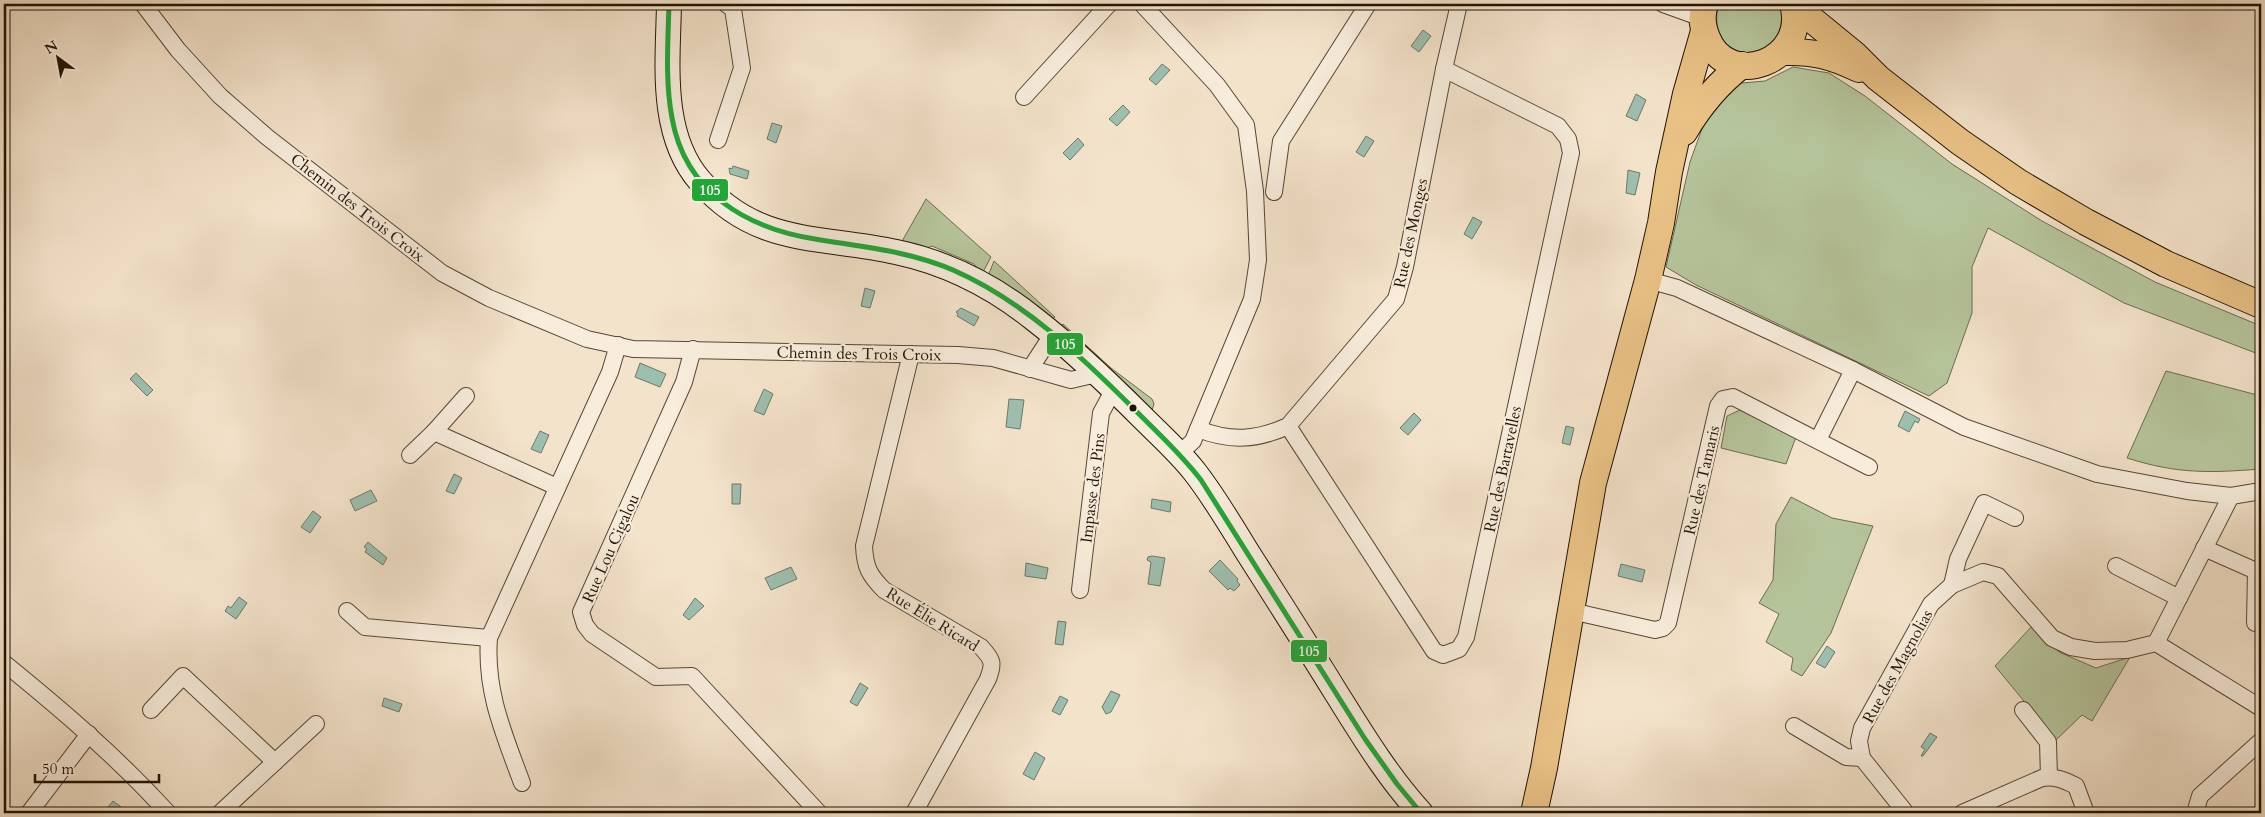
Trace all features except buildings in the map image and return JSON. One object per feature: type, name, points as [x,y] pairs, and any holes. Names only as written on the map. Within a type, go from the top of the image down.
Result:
[{"type":"main road","points":[[669,4],[669,92],[673,126],[683,156],[698,179],[732,212],[754,225],[786,235],[894,251],[938,264],[966,275],[999,293],[1052,334],[1105,382],[1194,471],[1236,533],[1387,773],[1421,813]]},
{"type":"main road","points":[[1704,17],[1709,44],[1718,54],[1729,62],[1742,66],[1764,64],[1783,52],[1790,42],[1795,30],[1794,4]]},
{"type":"main road","points":[[1794,4],[1854,54],[1878,78],[1983,158],[2086,222],[2166,264],[2261,305]]},
{"type":"main road","points":[[1534,813],[1544,768],[1597,464],[1662,223],[1669,172],[1704,17]]},
{"type":"main road","points":[[1783,52],[1816,52],[1831,56],[1878,78]]},
{"type":"main road","points":[[1676,146],[1696,112],[1710,93],[1719,83],[1742,66]]},
{"type":"main road","points":[[1516,813],[1528,798],[1544,768]]},
{"type":"street","name":"Chemin des Trois Croix","points":[[143,4],[178,50],[220,96],[268,137],[442,273],[489,298],[587,338],[633,349],[958,355],[993,358],[1071,380],[1105,382]]},
{"type":"street","points":[[718,140],[742,68],[733,8],[726,4]]},
{"type":"street","points":[[1024,97],[1109,4]]},
{"type":"street","points":[[1142,4],[1217,85],[1246,125],[1255,191],[1258,260],[1252,299],[1198,429],[1192,441],[1179,454]]},
{"type":"street","points":[[1274,192],[1281,141],[1368,4]]},
{"type":"street","name":"Rue des Monges","points":[[1288,426],[1396,299],[1405,267],[1444,69],[1459,4]]},
{"type":"street","points":[[1663,4],[1704,17]]},
{"type":"street","name":"Rue des Bartavelles","points":[[1288,426],[1434,651],[1443,654],[1459,649],[1466,637],[1571,153],[1568,139],[1558,126],[1444,69]]},
{"type":"street","points":[[1648,280],[1677,288],[1853,370],[1964,427],[2097,474],[2188,491],[2232,496],[2261,491]]},
{"type":"street","points":[[1030,369],[1052,334]]},
{"type":"street","points":[[522,783],[492,698],[487,661],[489,638],[610,372],[618,345]]},
{"type":"street","name":"Rue Lou Cigalou","points":[[693,349],[684,382],[581,612],[584,625],[592,634],[656,677],[692,676],[819,813]]},
{"type":"street","name":"Rue Élie Ricard","points":[[911,354],[864,546],[864,562],[872,579],[884,590],[981,647],[990,658],[993,666],[988,679],[914,813]]},
{"type":"street","points":[[1818,440],[1853,370]]},
{"type":"street","name":"Impasse des Pins","points":[[1080,590],[1105,382]]},
{"type":"street","points":[[410,455],[434,432],[466,396]]},
{"type":"street","name":"Rue des Tamaris","points":[[1571,611],[1655,630],[1663,628],[1668,623],[1718,406],[1723,399],[1733,396],[1869,467]]},
{"type":"street","points":[[1198,429],[1218,436],[1248,437],[1268,435],[1288,426]]},
{"type":"street","points":[[434,432],[557,488]]},
{"type":"street","points":[[2232,496],[2156,643],[2261,708]]},
{"type":"street","points":[[1952,585],[1958,559],[1984,503],[2015,518]]},
{"type":"street","points":[[2204,548],[2256,571],[2255,623]]},
{"type":"street","points":[[2116,566],[2179,598]]},
{"type":"street","name":"Rue des Magnolias","points":[[1862,758],[1858,741],[1862,728],[1931,604],[1952,585],[1983,572],[1998,576],[2052,638],[2071,647],[2095,652],[2127,650],[2156,643]]},
{"type":"street","points":[[347,611],[365,628],[489,638]]},
{"type":"street","points":[[4,663],[89,734],[136,778],[168,813]]},
{"type":"street","points":[[152,710],[183,676],[275,762]]},
{"type":"street","points":[[2023,710],[2048,742],[2049,777]]},
{"type":"street","points":[[220,813],[316,724]]},
{"type":"street","points":[[1794,726],[1846,757],[1862,758],[1906,813]]},
{"type":"street","points":[[29,813],[89,734]]},
{"type":"street","points":[[2195,813],[2200,796],[2261,741]]},
{"type":"street","points":[[1962,813],[2042,778],[2049,777],[2061,778],[2076,786],[2086,813]]},
{"type":"shaded area","points":[[1719,4],[1779,4],[1782,20],[1774,41],[1763,49],[1751,53],[1739,51],[1728,45],[1720,35],[1717,21]]},
{"type":"shaded area","points":[[1423,30],[1431,36],[1419,52],[1411,46]]},
{"type":"shaded area","points":[[1162,64],[1170,70],[1156,85],[1149,79]]},
{"type":"shaded area","points":[[1793,67],[1829,73],[1865,96],[1952,164],[2042,221],[2155,282],[2261,326],[2261,355],[2124,303],[1988,228],[1972,267],[1972,313],[1947,383],[1929,396],[1696,285],[1666,267],[1690,162],[1703,126],[1722,93],[1742,83],[1765,81]]},
{"type":"shaded area","points":[[1636,94],[1646,100],[1637,121],[1626,116]]},
{"type":"shaded area","points":[[1123,105],[1130,112],[1117,126],[1109,119]]},
{"type":"shaded area","points":[[772,123],[782,126],[776,143],[767,139]]},
{"type":"shaded area","points":[[1366,136],[1374,141],[1364,157],[1356,152]]},
{"type":"shaded area","points":[[1078,138],[1084,145],[1070,160],[1063,153]]},
{"type":"shaded area","points":[[733,166],[749,171],[747,179],[730,174],[729,168],[732,169]]},
{"type":"shaded area","points":[[1628,170],[1640,173],[1635,195],[1626,193]]},
{"type":"shaded area","points":[[926,199],[991,257],[982,274],[974,264],[932,246],[927,248],[901,243]]},
{"type":"shaded area","points":[[1473,217],[1482,222],[1472,239],[1464,234]]},
{"type":"shaded area","points":[[994,261],[1055,317],[1050,321],[988,276]]},
{"type":"shaded area","points":[[865,288],[875,291],[870,308],[861,306]]},
{"type":"shaded area","points":[[961,308],[979,317],[974,326],[957,316],[956,312]]},
{"type":"shaded area","points":[[1063,324],[1111,368],[1152,399],[1154,404],[1151,413],[1059,328]]},
{"type":"shaded area","points":[[640,363],[666,374],[660,387],[635,377]]},
{"type":"shaded area","points":[[2166,371],[2261,396],[2261,469],[2225,471],[2178,470],[2127,458]]},
{"type":"shaded area","points":[[136,373],[153,390],[147,396],[130,379]]},
{"type":"shaded area","points":[[764,389],[773,394],[764,415],[754,411]]},
{"type":"shaded area","points":[[1009,399],[1024,400],[1020,429],[1006,427]]},
{"type":"shaded area","points":[[1740,410],[1796,437],[1786,464],[1721,448],[1727,416]]},
{"type":"shaded area","points":[[1905,411],[1920,419],[1918,423],[1915,421],[1909,432],[1898,426]]},
{"type":"shaded area","points":[[1414,413],[1421,420],[1408,435],[1400,428]]},
{"type":"shaded area","points":[[1566,426],[1574,428],[1570,445],[1562,443]]},
{"type":"shaded area","points":[[540,431],[549,435],[541,453],[531,449]]},
{"type":"shaded area","points":[[454,474],[462,478],[454,494],[446,491]]},
{"type":"shaded area","points":[[732,484],[741,484],[740,504],[732,504]]},
{"type":"shaded area","points":[[371,490],[377,501],[355,511],[350,500]]},
{"type":"shaded area","points":[[1791,497],[1832,518],[1873,526],[1831,633],[1802,676],[1791,670],[1793,658],[1766,642],[1779,614],[1759,603],[1773,580],[1776,524]]},
{"type":"shaded area","points":[[1152,499],[1171,502],[1170,512],[1151,508]]},
{"type":"shaded area","points":[[313,511],[321,517],[310,533],[301,527]]},
{"type":"shaded area","points":[[368,542],[387,558],[383,565],[365,552],[367,549],[364,547]]},
{"type":"shaded area","points":[[1148,557],[1165,558],[1160,586],[1148,584],[1151,562],[1147,560]]},
{"type":"shaded area","points":[[1220,560],[1238,579],[1237,581],[1240,585],[1234,591],[1230,588],[1228,590],[1209,571]]},
{"type":"shaded area","points":[[1026,563],[1048,568],[1046,579],[1025,576]]},
{"type":"shaded area","points":[[1621,564],[1645,570],[1642,582],[1618,576]]},
{"type":"shaded area","points":[[791,567],[797,579],[771,590],[765,578]]},
{"type":"shaded area","points":[[239,597],[247,603],[236,619],[225,611],[228,606],[231,608]]},
{"type":"shaded area","points":[[695,598],[704,606],[689,620],[683,615]]},
{"type":"shaded area","points":[[1058,621],[1066,622],[1063,645],[1055,644]]},
{"type":"shaded area","points":[[2033,625],[2059,652],[2096,668],[2130,657],[2092,721],[2082,715],[2056,740],[1995,666]]},
{"type":"shaded area","points":[[1827,646],[1835,652],[1825,668],[1816,663]]},
{"type":"shaded area","points":[[860,683],[868,688],[857,706],[850,702]]},
{"type":"shaded area","points":[[1111,691],[1120,695],[1111,712],[1106,714],[1102,707]]},
{"type":"shaded area","points":[[1060,696],[1068,700],[1060,715],[1052,711]]},
{"type":"shaded area","points":[[384,698],[402,704],[399,712],[382,706]]},
{"type":"shaded area","points":[[1930,733],[1937,737],[1923,756],[1921,756],[1925,749],[1921,747]]},
{"type":"shaded area","points":[[1035,752],[1045,758],[1034,780],[1023,774]]},
{"type":"shaded area","points":[[113,801],[124,809],[120,813],[103,813]]},
{"type":"transit line","name":"105","points":[[669,4],[668,76],[672,118],[679,144],[690,167],[705,186],[722,202],[765,226],[790,234],[902,254],[953,270],[979,283],[1028,314],[1073,351],[1170,445],[1201,480],[1365,739],[1397,784],[1421,813]]}]
